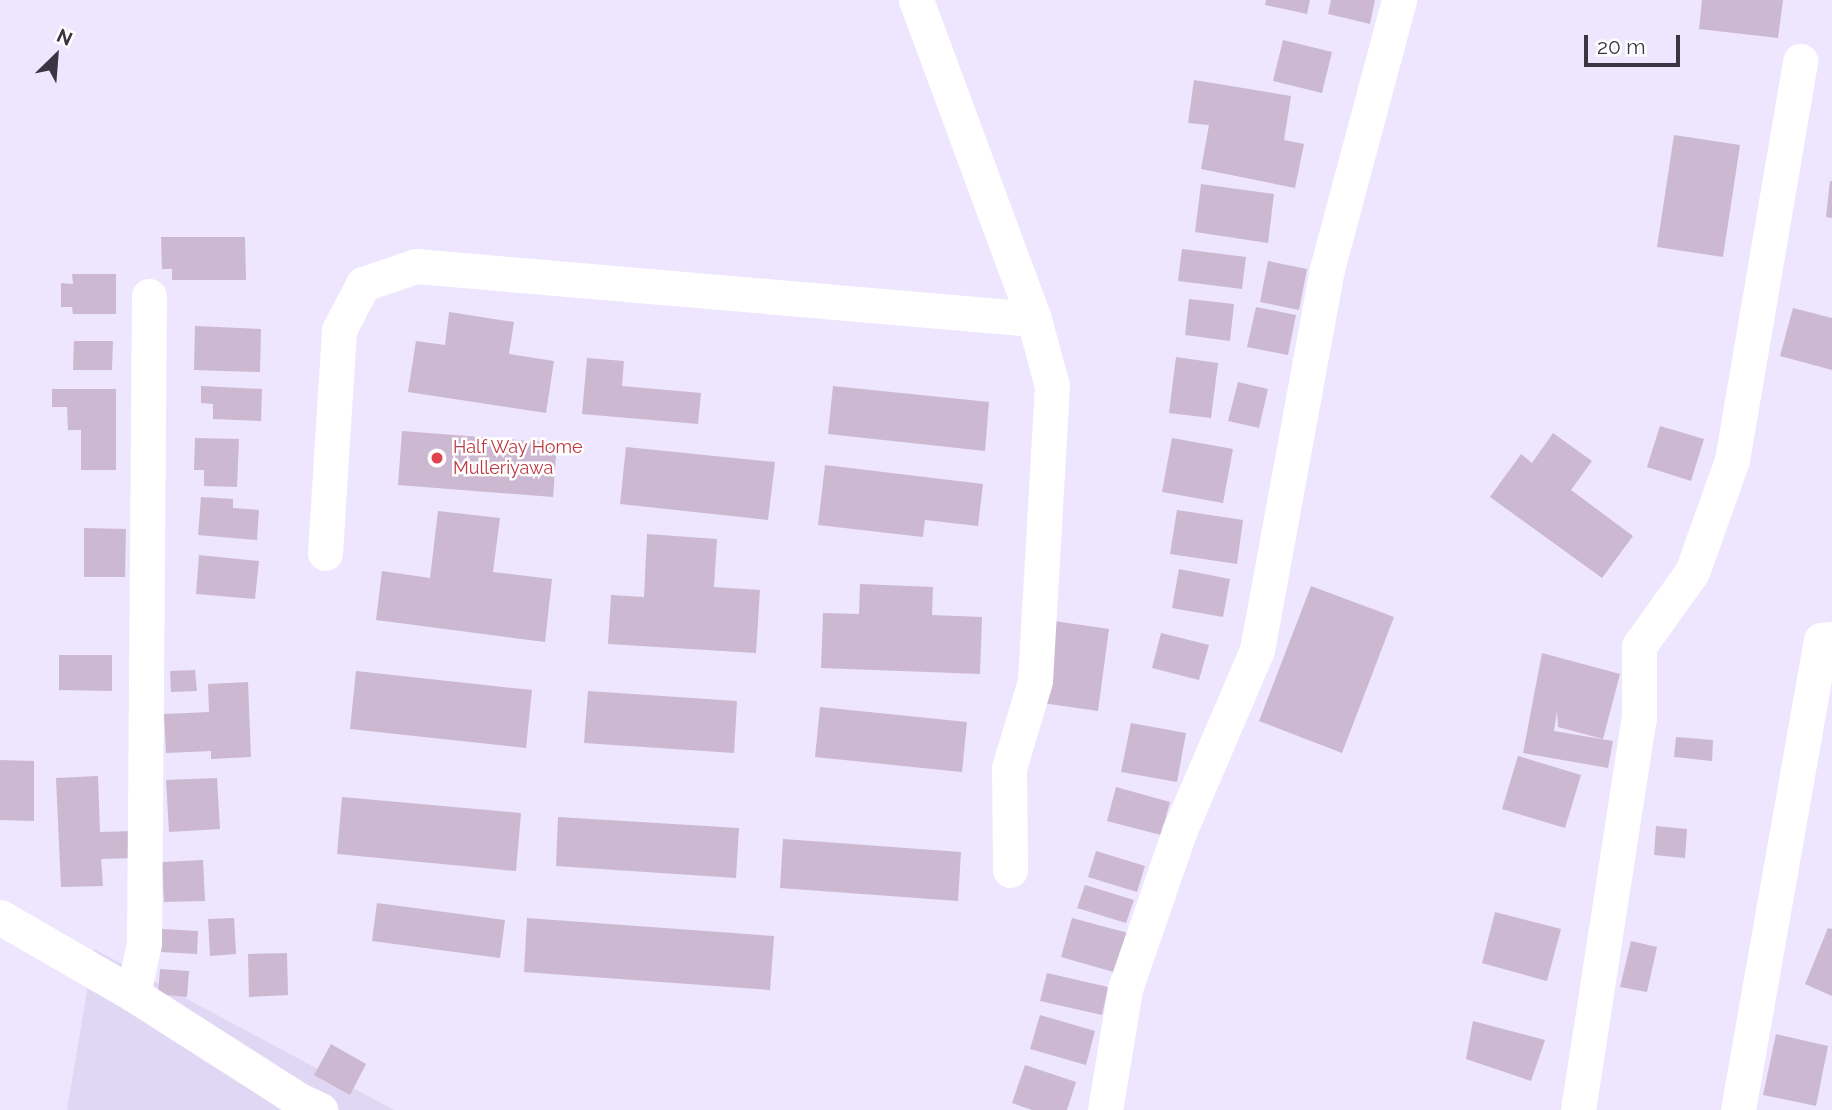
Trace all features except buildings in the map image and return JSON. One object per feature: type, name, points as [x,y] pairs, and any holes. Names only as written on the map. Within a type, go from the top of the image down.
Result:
[{"type":"street","points":[[916,0],[1034,319],[1052,386],[1035,681],[1009,768],[1010,870]]},
{"type":"street","points":[[1105,1110],[1125,989],[1179,832],[1257,650],[1327,269],[1399,0]]},
{"type":"street","points":[[1578,1110],[1639,718],[1639,646],[1692,572],[1732,460],[1800,61]]},
{"type":"street","points":[[325,553],[339,330],[363,284],[416,267],[1034,319]]},
{"type":"street","points":[[133,993],[144,943],[149,296]]},
{"type":"street","points":[[1738,1110],[1821,640],[1832,639]]},
{"type":"street","points":[[0,917],[133,993],[297,1100],[321,1110]]},
{"type":"shaded area","points":[[94,949],[394,1110],[67,1110]]},
{"type":"place","name":"Half Way Home Mulleriyawa","points":[[437,458]]}]
